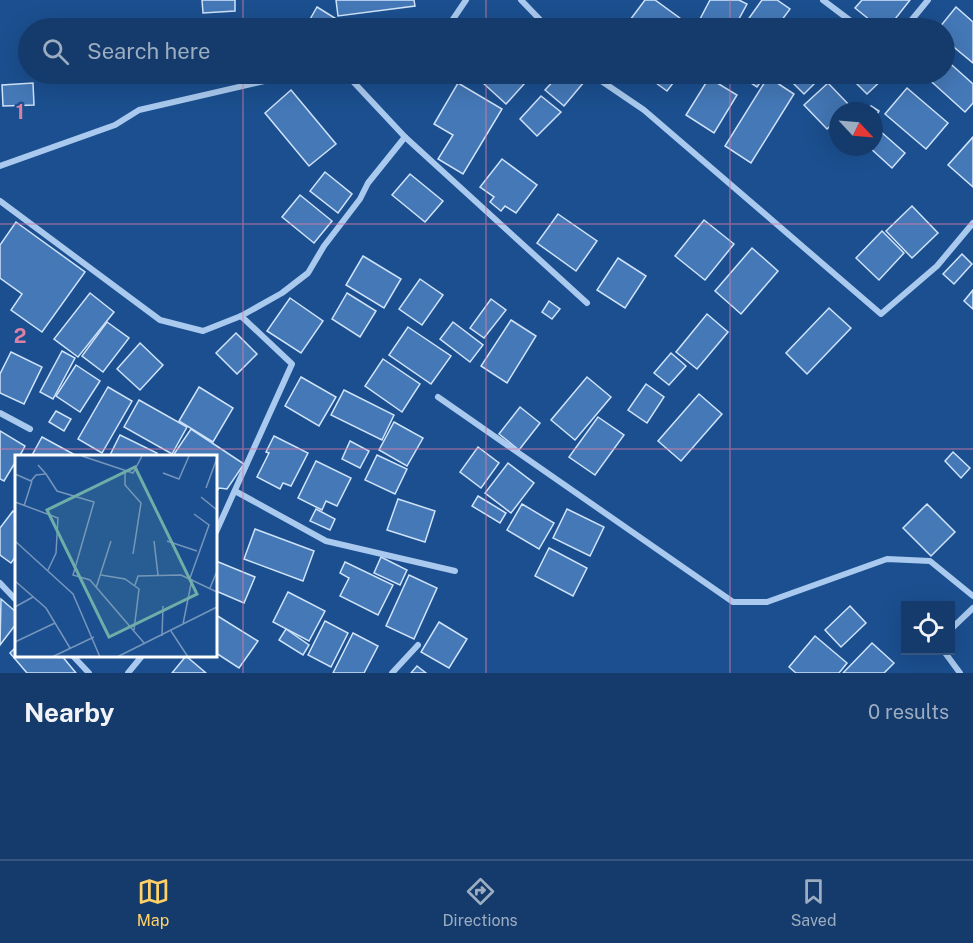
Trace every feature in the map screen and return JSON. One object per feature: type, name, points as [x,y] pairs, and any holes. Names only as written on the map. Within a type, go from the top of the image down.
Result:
[{"type":"street","points":[[454,18],[466,0]]},
{"type":"street","points":[[521,0],[538,18]]},
{"type":"street","points":[[823,0],[847,18]]},
{"type":"street","points":[[913,18],[928,0]]},
{"type":"street","points":[[0,166],[115,125],[139,110],[252,84]]},
{"type":"street","points":[[355,84],[405,137],[587,303]]},
{"type":"street","points":[[606,84],[644,110],[881,314],[937,266],[973,223]]},
{"type":"street","points":[[0,201],[160,320],[203,331],[241,316],[282,293],[308,273],[324,246],[360,199],[368,183],[405,137]]},
{"type":"street","points":[[218,528],[292,364],[241,316]]},
{"type":"street","points":[[438,397],[733,602],[767,602],[887,559],[930,561],[973,596]]},
{"type":"street","points":[[0,413],[30,429]]},
{"type":"street","points":[[235,491],[326,541],[455,571]]},
{"type":"street","points":[[0,583],[15,599]]},
{"type":"street","points":[[955,626],[973,608]]},
{"type":"street","points":[[392,673],[418,645]]},
{"type":"street","points":[[946,655],[960,673]]},
{"type":"street","points":[[74,658],[89,673]]},
{"type":"street","points":[[128,673],[141,658]]},
{"type":"building","points":[[202,0],[235,0],[235,11],[203,13]]},
{"type":"building","points":[[336,0],[414,0],[415,6],[338,16]]},
{"type":"building","points":[[645,0],[655,0],[680,18],[632,18]]},
{"type":"building","points":[[710,0],[739,0],[747,4],[739,18],[701,18]]},
{"type":"building","points":[[762,0],[777,0],[790,9],[783,18],[749,18]]},
{"type":"building","points":[[862,0],[910,0],[896,18],[868,18],[855,8]]},
{"type":"building","points":[[317,7],[335,18],[311,18]]},
{"type":"building","points":[[956,7],[973,22],[973,63],[955,48],[955,18],[947,18]]},
{"type":"building","points":[[955,68],[973,84],[973,103],[965,112],[934,84],[955,84]]},
{"type":"building","points":[[33,84],[34,105],[3,106],[2,85]]},
{"type":"building","points":[[457,84],[502,109],[463,174],[438,159],[453,135],[434,124]]},
{"type":"building","points":[[484,84],[524,84],[506,104]]},
{"type":"building","points":[[551,84],[582,84],[564,106],[545,90]]},
{"type":"building","points":[[657,84],[672,84],[667,91]]},
{"type":"building","points":[[705,84],[719,84],[737,95],[714,133],[686,115]]},
{"type":"building","points":[[764,84],[779,84],[794,94],[751,163],[725,146]]},
{"type":"building","points":[[794,84],[814,84],[804,94]]},
{"type":"building","points":[[829,84],[846,102],[829,102],[829,127],[827,129],[804,105]]},
{"type":"building","points":[[857,84],[878,84],[867,94]]},
{"type":"building","points":[[907,88],[948,123],[926,149],[885,114]]},
{"type":"building","points":[[291,90],[336,144],[309,166],[265,113]]},
{"type":"building","points":[[541,96],[561,112],[537,136],[520,119]]},
{"type":"building","points":[[883,134],[905,153],[892,168],[879,156],[883,156]]},
{"type":"building","points":[[973,137],[973,187],[948,165]]},
{"type":"building","points":[[502,159],[537,185],[516,213],[505,206],[501,211],[490,202],[494,197],[480,187]]},
{"type":"building","points":[[325,172],[352,194],[338,213],[310,191]]},
{"type":"building","points":[[410,174],[443,201],[425,222],[392,195]]},
{"type":"building","points":[[300,195],[332,221],[314,243],[282,217]]},
{"type":"building","points":[[912,206],[938,233],[912,258],[886,231]]},
{"type":"building","points":[[558,214],[597,241],[576,271],[537,243]]},
{"type":"building","points":[[704,220],[734,244],[705,280],[675,256]]},
{"type":"building","points":[[16,222],[85,272],[42,332],[11,310],[22,294],[0,278],[0,245]]},
{"type":"building","points":[[882,231],[904,253],[879,280],[856,258]]},
{"type":"building","points":[[752,248],[778,271],[741,314],[715,291]]},
{"type":"building","points":[[962,254],[972,264],[954,284],[943,274]]},
{"type":"building","points":[[363,256],[401,279],[384,308],[346,285]]},
{"type":"building","points":[[618,258],[646,276],[625,308],[597,290]]},
{"type":"building","points":[[420,279],[443,295],[422,325],[399,309]]},
{"type":"building","points":[[973,290],[973,309],[964,301]]},
{"type":"building","points":[[90,293],[114,312],[78,357],[54,339]]},
{"type":"building","points":[[347,293],[376,311],[360,337],[332,319]]},
{"type":"building","points":[[290,298],[323,321],[301,353],[267,331]]},
{"type":"building","points":[[491,299],[506,310],[484,338],[470,328]]},
{"type":"building","points":[[549,301],[560,309],[552,319],[542,312]]},
{"type":"building","points":[[829,308],[851,328],[807,374],[786,353]]},
{"type":"building","points":[[707,314],[728,332],[697,369],[676,352]]},
{"type":"building","points":[[511,320],[536,336],[507,383],[481,366]]},
{"type":"building","points":[[107,322],[129,338],[103,372],[82,356]]},
{"type":"building","points":[[453,322],[483,345],[470,362],[440,339]]},
{"type":"building","points":[[408,327],[451,356],[431,384],[389,355]]},
{"type":"building","points":[[236,333],[257,354],[237,374],[216,353]]},
{"type":"building","points":[[140,343],[163,365],[140,390],[117,369]]},
{"type":"building","points":[[62,351],[75,358],[53,399],[40,392]]},
{"type":"building","points":[[11,352],[42,367],[24,404],[0,393],[0,374]]},
{"type":"building","points":[[671,353],[686,366],[669,385],[654,373]]},
{"type":"building","points":[[383,359],[420,384],[402,412],[365,386]]},
{"type":"building","points":[[76,365],[100,381],[80,412],[56,396]]},
{"type":"building","points":[[301,377],[336,397],[319,426],[285,406]]},
{"type":"building","points":[[587,377],[611,397],[575,440],[551,420]]},
{"type":"building","points":[[646,384],[664,397],[647,423],[628,410]]},
{"type":"building","points":[[108,387],[132,401],[102,453],[78,439]]},
{"type":"building","points":[[199,387],[233,408],[213,442],[179,421]]},
{"type":"building","points":[[344,390],[394,415],[382,440],[331,415]]},
{"type":"building","points":[[699,394],[722,414],[681,461],[658,441]]},
{"type":"building","points":[[139,400],[187,427],[172,454],[124,427]]},
{"type":"building","points":[[520,407],[540,423],[519,450],[499,434]]},
{"type":"building","points":[[56,411],[71,419],[64,431],[49,422]]},
{"type":"building","points":[[598,417],[624,435],[595,475],[569,457]]},
{"type":"building","points":[[394,422],[423,438],[407,466],[379,450]]},
{"type":"building","points":[[191,429],[244,464],[227,489],[218,489],[218,455],[173,455]]},
{"type":"building","points":[[0,431],[25,446],[20,455],[15,455],[15,463],[4,481],[0,479]]},
{"type":"building","points":[[120,435],[157,453],[156,455],[110,455]]},
{"type":"building","points":[[274,436],[308,453],[291,486],[283,483],[280,489],[257,477],[269,453],[266,452]]},
{"type":"building","points":[[42,437],[75,455],[32,455]]},
{"type":"building","points":[[350,441],[369,451],[360,468],[342,459]]},
{"type":"building","points":[[478,447],[499,463],[481,488],[460,472]]},
{"type":"building","points":[[953,452],[970,468],[961,478],[945,461]]},
{"type":"building","points":[[377,455],[407,469],[395,494],[365,480]]},
{"type":"building","points":[[316,461],[351,478],[337,506],[326,501],[322,510],[298,498]]},
{"type":"building","points":[[508,463],[534,483],[511,513],[485,493]]},
{"type":"building","points":[[478,496],[506,513],[500,523],[472,506]]},
{"type":"building","points":[[398,499],[435,511],[425,542],[387,530]]},
{"type":"building","points":[[522,504],[554,523],[539,549],[507,530]]},
{"type":"building","points":[[927,504],[955,532],[931,556],[903,528]]},
{"type":"building","points":[[316,509],[335,519],[330,530],[310,521]]},
{"type":"building","points":[[567,509],[604,527],[590,556],[553,538]]},
{"type":"building","points":[[13,511],[15,513],[15,557],[11,563],[0,555],[0,528]]},
{"type":"building","points":[[255,529],[314,551],[303,581],[244,559]]},
{"type":"building","points":[[549,548],[587,568],[573,596],[535,576]]},
{"type":"building","points":[[381,557],[407,570],[400,585],[374,573]]},
{"type":"building","points":[[218,562],[255,577],[244,603],[218,592]]},
{"type":"building","points":[[345,562],[393,585],[378,615],[340,596],[349,578],[340,573]]},
{"type":"building","points":[[409,575],[437,588],[414,639],[386,626]]},
{"type":"building","points":[[288,592],[325,611],[309,641],[273,622]]},
{"type":"building","points":[[1,599],[15,611],[15,625],[0,645]]},
{"type":"building","points":[[850,606],[866,623],[841,647],[825,630]]},
{"type":"building","points":[[218,616],[258,641],[239,668],[218,654]]},
{"type":"building","points":[[325,621],[348,633],[331,667],[308,655]]},
{"type":"building","points":[[439,622],[467,639],[449,668],[421,652]]},
{"type":"building","points":[[286,629],[309,645],[303,655],[279,640]]},
{"type":"building","points":[[353,633],[378,646],[364,673],[333,673]]},
{"type":"building","points":[[815,636],[847,663],[839,673],[796,673],[789,667]]},
{"type":"building","points":[[872,643],[894,663],[884,673],[843,673]]},
{"type":"building","points":[[15,648],[15,658],[64,658],[76,673],[27,673],[10,653]]},
{"type":"building","points":[[184,658],[188,658],[206,673],[172,673]]},
{"type":"building","points":[[417,666],[426,673],[411,673]]}]
